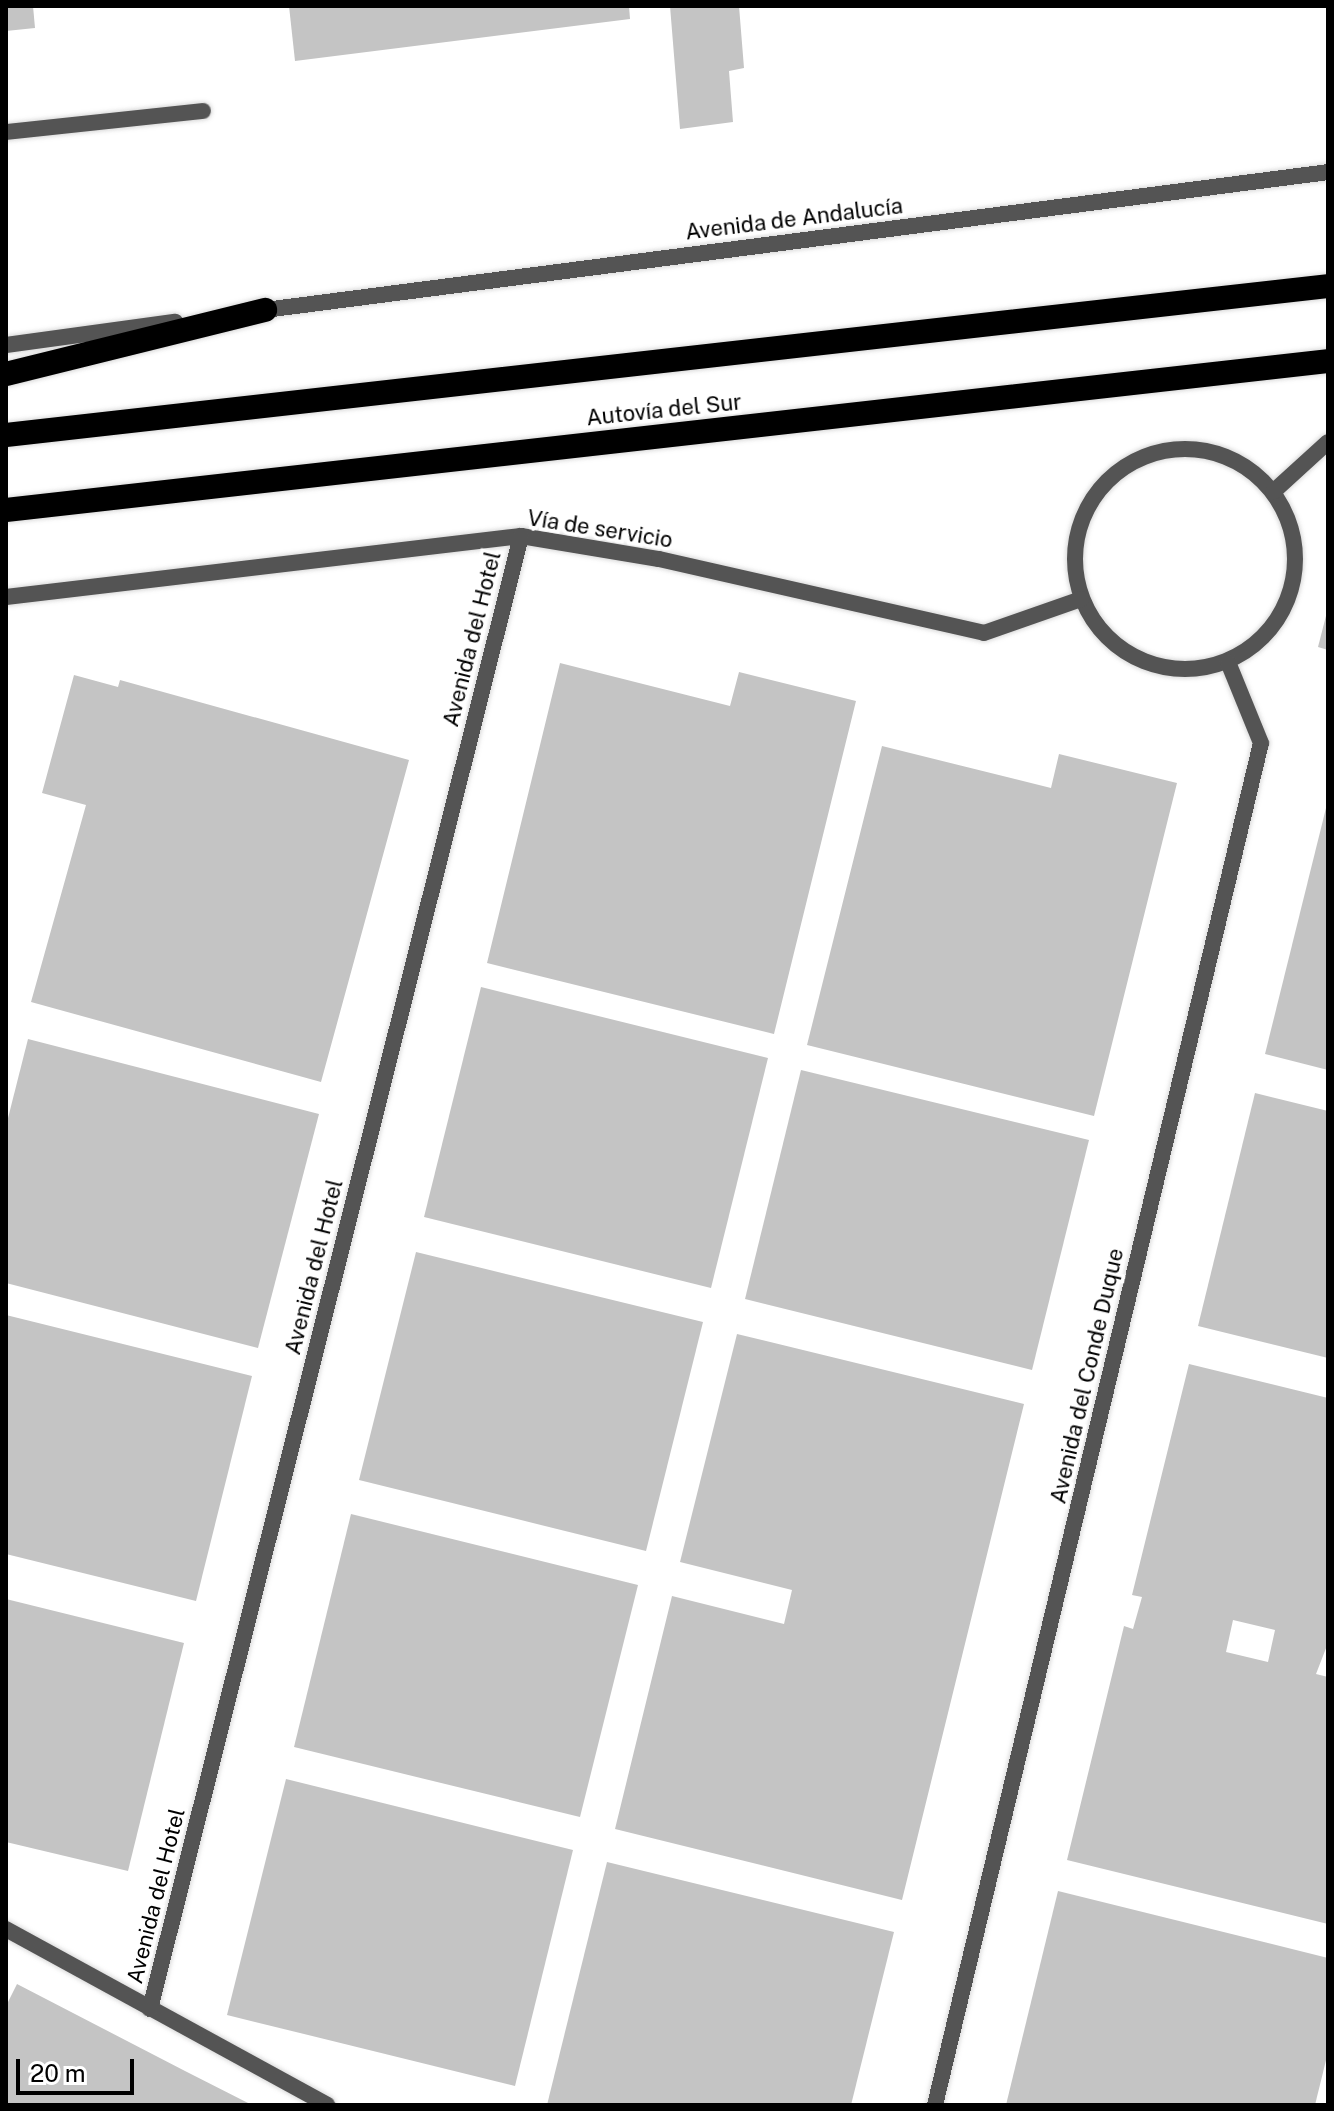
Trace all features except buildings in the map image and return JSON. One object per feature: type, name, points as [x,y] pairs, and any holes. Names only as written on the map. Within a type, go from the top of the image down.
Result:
[{"type":"highway","points":[[6,435],[1328,286]]},
{"type":"highway","points":[[6,374],[265,310]]},
{"type":"highway","name":"Autovía del Sur","points":[[6,510],[1328,361]]},
{"type":"street","points":[[6,132],[203,111]]},
{"type":"street","name":"Avenida de Andalucía","points":[[265,310],[1328,172]]},
{"type":"street","points":[[6,345],[265,310]]},
{"type":"street","points":[[1273,492],[1328,442]]},
{"type":"street","points":[[1208,451],[1233,459],[1273,492],[1291,533],[1292,588],[1278,619],[1256,644],[1228,662],[1199,670],[1142,661],[1116,646],[1081,599],[1075,547],[1081,522],[1093,498],[1131,462],[1156,452],[1208,451]]},
{"type":"street","name":"Vía de servicio","points":[[6,597],[521,536],[659,559],[984,633],[1081,599]]},
{"type":"street","name":"Avenida del Hotel","points":[[150,2009],[521,536]]},
{"type":"street","name":"Avenida del Conde Duque","points":[[935,2105],[1261,743],[1228,662]]},
{"type":"street","points":[[6,1929],[327,2105]]}]
